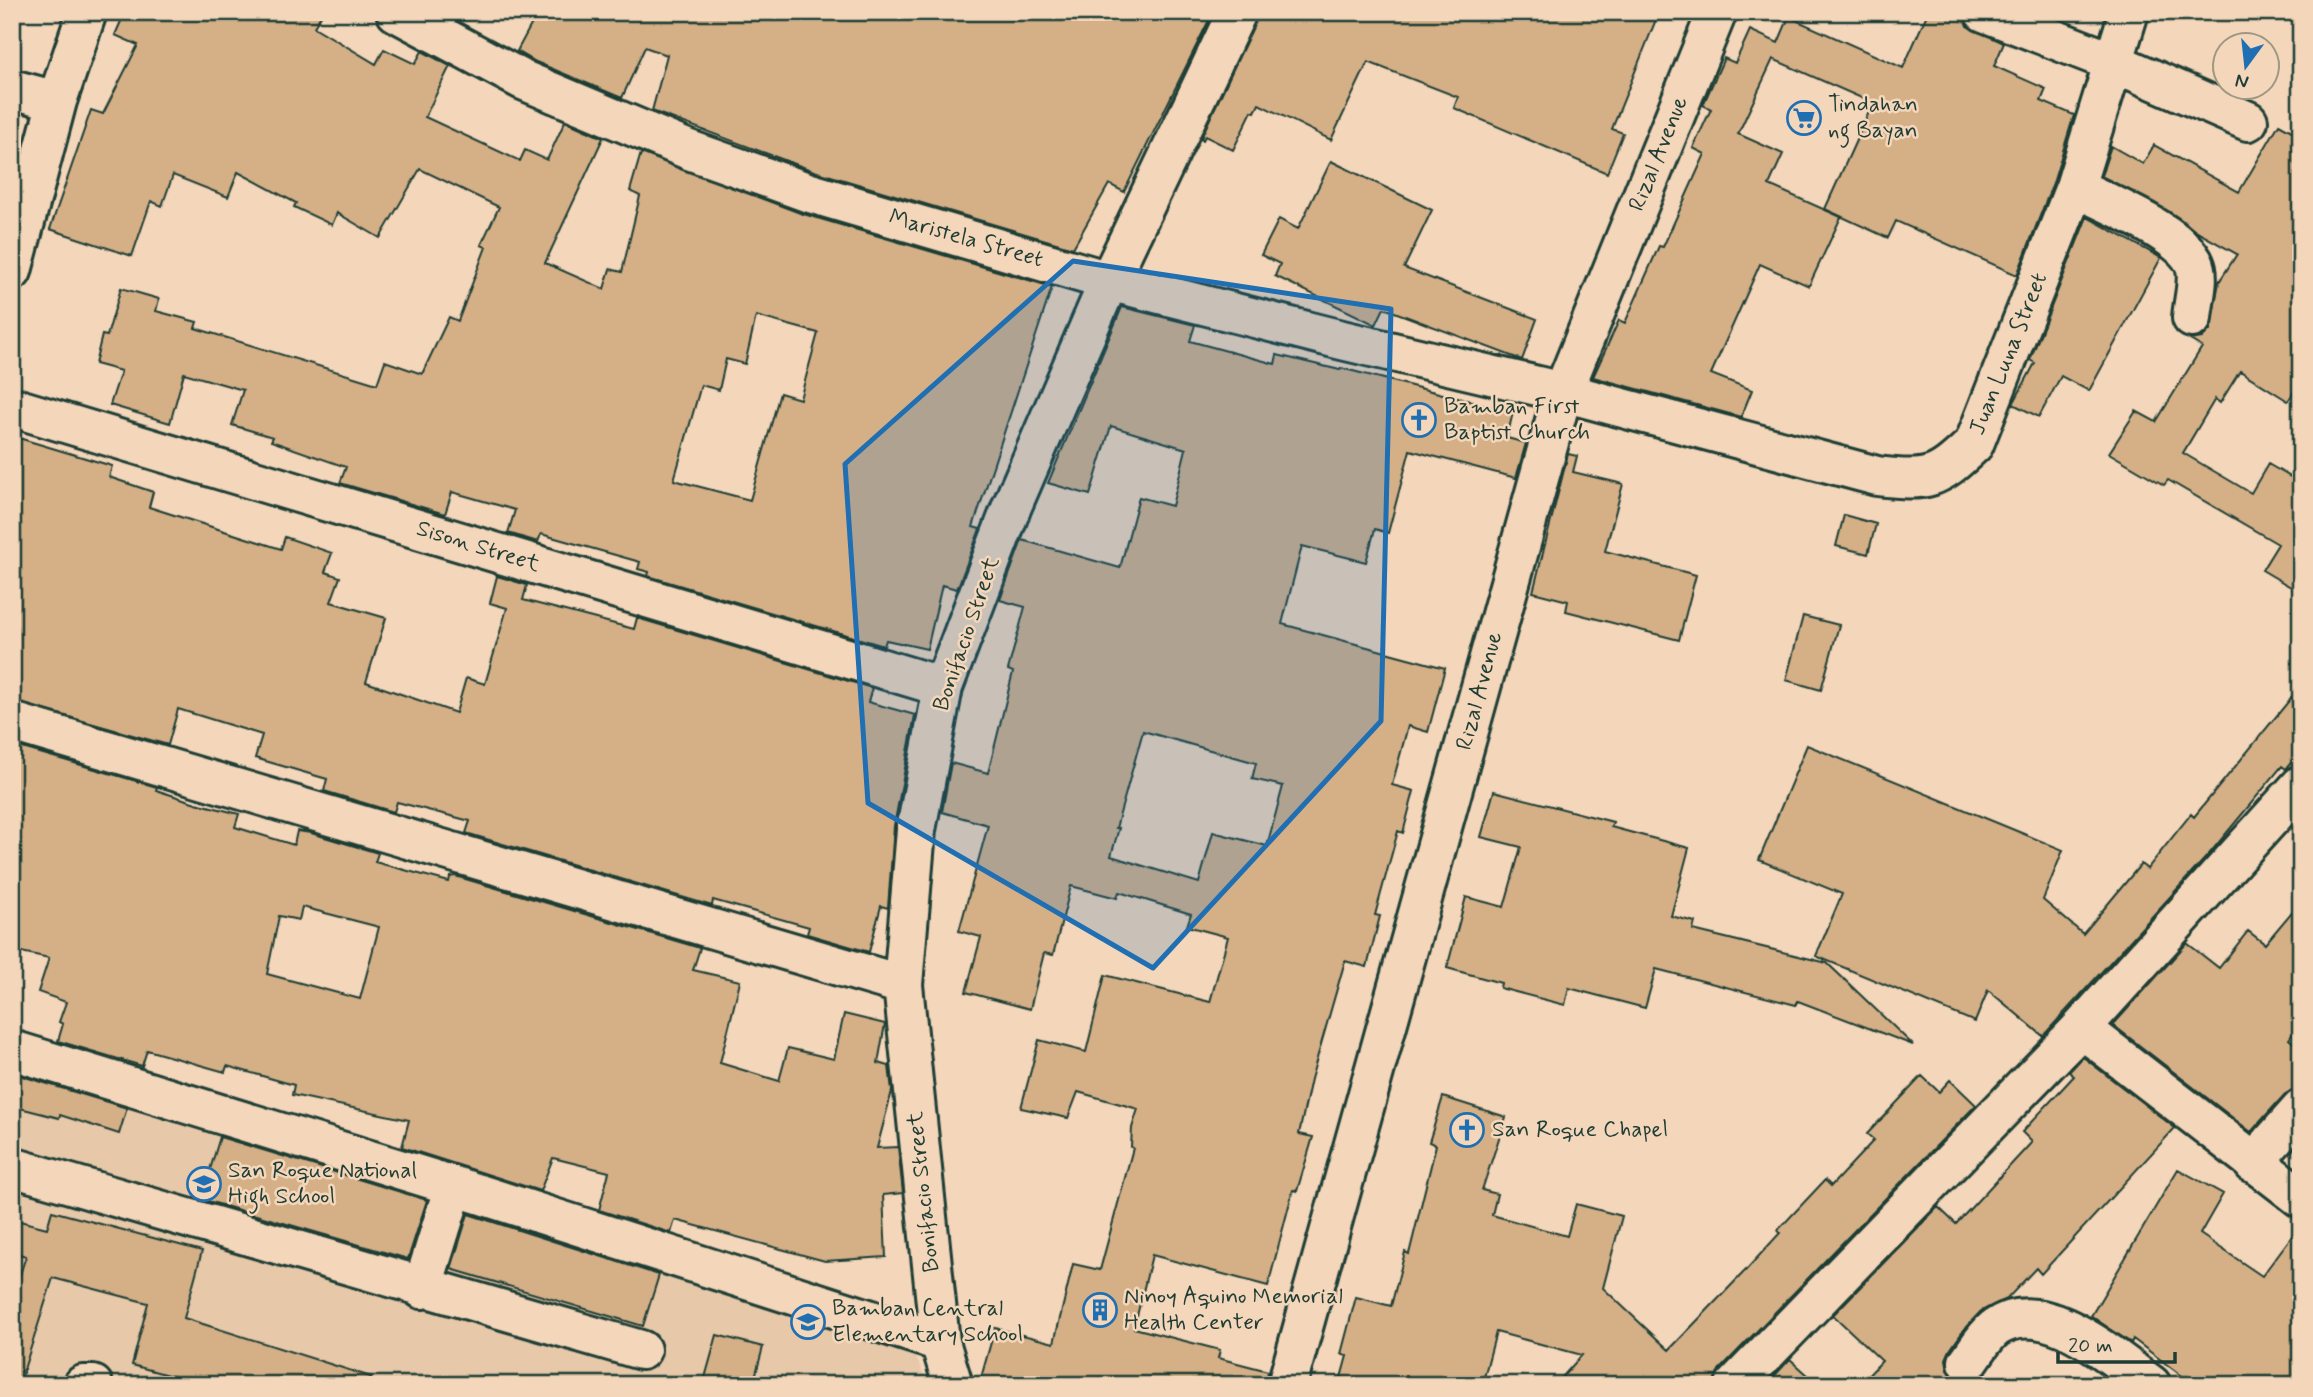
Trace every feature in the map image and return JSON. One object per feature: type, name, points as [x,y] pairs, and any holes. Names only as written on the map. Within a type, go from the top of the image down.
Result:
[{"type":"street","points":[[12,271],[57,101],[87,12]]},
{"type":"street","name":"Maristela Street","points":[[396,12],[523,80],[690,150],[807,192],[1109,281],[1342,341],[1563,392]]},
{"type":"street","name":"Bonifacio Street","points":[[953,1385],[940,1342],[904,985],[916,830],[943,687],[1012,506],[1109,281],[1237,12]]},
{"type":"street","name":"Rizal Avenue","points":[[1287,1385],[1563,392],[1717,12]]},
{"type":"street","points":[[1984,12],[2113,62],[2248,121]]},
{"type":"street","name":"Juan Luna Street","points":[[1563,392],[1877,476],[1918,481],[1947,470],[1974,444],[2075,187],[2129,12]]},
{"type":"street","points":[[12,89],[57,101]]},
{"type":"street","points":[[2075,187],[2172,238],[2191,258],[2196,270],[2192,318]]},
{"type":"street","name":"Sison Street","points":[[12,407],[943,687]]},
{"type":"street","points":[[12,722],[904,985]]},
{"type":"street","points":[[1735,1385],[2081,1028],[2301,785]]},
{"type":"street","points":[[2081,1028],[2301,1198]]},
{"type":"street","points":[[12,1050],[454,1186],[940,1342]]},
{"type":"street","points":[[2253,1163],[2301,1109]]},
{"type":"street","points":[[12,1167],[422,1289],[640,1350]]},
{"type":"street","points":[[422,1289],[454,1186]]},
{"type":"street","points":[[1968,1362],[1997,1327],[2024,1319],[2045,1320],[2079,1333],[2151,1385]]},
{"type":"street","points":[[83,1385],[93,1385]]},
{"type":"highlighted area","points":[[1073,261],[1391,309],[1381,721],[1153,968],[868,803],[845,464]]},
{"type":"shaded area","name":"San Roque National High School","points":[[12,1067],[910,1344],[928,1385],[12,1385]]},
{"type":"building","points":[[125,12],[323,12],[314,27],[376,64],[384,49],[415,64],[422,51],[450,66],[425,117],[520,161],[525,150],[547,160],[565,121],[603,138],[545,263],[604,289],[610,269],[622,272],[640,196],[630,191],[641,153],[800,213],[1052,287],[973,527],[980,529],[957,589],[942,585],[927,649],[886,640],[884,646],[648,576],[649,572],[638,569],[640,562],[541,534],[538,542],[508,533],[515,510],[452,492],[445,514],[340,483],[346,467],[271,441],[273,437],[232,425],[243,390],[184,373],[170,423],[110,405],[121,371],[95,364],[102,335],[107,336],[121,288],[159,299],[156,311],[197,322],[195,328],[377,384],[385,361],[422,374],[449,317],[458,321],[486,247],[481,245],[499,207],[420,169],[380,238],[337,213],[332,225],[294,207],[296,203],[238,172],[228,197],[173,175],[162,206],[151,201],[132,256],[50,229],[91,110],[103,114],[138,45],[115,35]],"holes":[[[756,316],[818,333],[800,399],[780,393],[750,500],[674,480],[701,385],[719,390],[726,359],[745,364]]]},
{"type":"building","points":[[538,12],[1213,12],[1124,192],[1109,184],[1073,248],[814,171],[652,111],[667,55],[645,47],[622,98],[536,62],[517,51]]},
{"type":"building","points":[[1259,12],[1659,12],[1612,129],[1623,133],[1607,173],[1454,108],[1458,97],[1368,62],[1331,140],[1259,104],[1255,112],[1252,111],[1233,150],[1205,136],[1203,140],[1201,138]]},
{"type":"building","points":[[1928,12],[1963,12],[1967,26],[2004,43],[1994,66],[2046,89],[2041,101],[2074,115],[2054,180],[2017,275],[1896,221],[1888,238],[1825,209],[1873,103],[1773,59],[1738,134],[1783,154],[1769,185],[1841,217],[1809,286],[1760,264],[1711,374],[1752,390],[1741,417],[1593,377],[1619,320],[1625,323],[1659,246],[1663,247],[1705,154],[1693,148],[1711,109],[1703,105],[1724,58],[1735,63],[1750,30],[1778,43],[1789,17],[1903,68]]},
{"type":"building","points":[[2279,124],[2301,136],[2301,381],[2288,401],[2240,371],[2220,403],[2215,399],[2183,453],[2251,493],[2268,464],[2301,483],[2301,593],[2262,570],[2278,544],[2168,480],[2164,485],[2109,453],[2136,411],[2156,422],[2202,347],[2190,340],[2202,338],[2210,330],[2219,282],[2237,254],[2197,232],[2155,203],[2101,176],[2111,146],[2143,164],[2154,145],[2239,192]]},
{"type":"building","points":[[1331,161],[1432,210],[1404,268],[1537,319],[1522,360],[1384,308],[1376,325],[1275,276],[1280,264],[1261,255],[1279,219],[1298,229]]},
{"type":"building","points":[[2087,217],[2161,258],[2089,391],[2061,376],[2039,417],[2013,404],[2035,363],[2030,360]]},
{"type":"building","points":[[1122,307],[1195,325],[1190,341],[1275,364],[1277,355],[1340,370],[1341,368],[1513,412],[1507,438],[1526,443],[1516,478],[1410,450],[1388,533],[1375,529],[1366,562],[1302,546],[1282,624],[1445,668],[1428,732],[1408,726],[1392,785],[1414,791],[1403,833],[1398,831],[1375,915],[1380,916],[1367,967],[1345,961],[1311,1079],[1299,1134],[1313,1137],[1297,1191],[1293,1190],[1268,1286],[1152,1255],[1134,1328],[1220,1350],[1218,1358],[1268,1371],[1266,1385],[979,1385],[995,1328],[1054,1343],[1073,1264],[1100,1270],[1133,1148],[1132,1128],[1138,1109],[1078,1092],[1068,1118],[1021,1108],[1039,1040],[1086,1052],[1105,975],[1210,1002],[1228,937],[1187,926],[1191,914],[1119,892],[1117,898],[1071,886],[1053,955],[1044,953],[1030,1009],[966,992],[981,937],[959,931],[988,825],[942,812],[951,763],[988,773],[1013,672],[1008,670],[1025,607],[1000,600],[1022,540],[1120,568],[1139,497],[1172,506],[1186,449],[1111,426],[1090,495],[1048,483]],"holes":[[[1143,731],[1256,763],[1252,779],[1283,786],[1267,846],[1213,832],[1199,883],[1111,856],[1119,828],[1116,828]]]},
{"type":"building","points":[[12,436],[112,466],[109,477],[153,492],[149,507],[281,549],[285,537],[332,553],[325,572],[340,577],[331,602],[386,618],[366,682],[456,713],[466,678],[485,684],[507,608],[490,603],[497,576],[527,585],[523,600],[634,629],[637,618],[872,688],[868,702],[915,715],[894,826],[888,908],[881,906],[869,952],[807,934],[809,927],[713,900],[712,906],[466,833],[470,821],[397,802],[394,812],[324,791],[327,779],[255,758],[262,735],[178,709],[168,745],[12,701]]},
{"type":"building","points":[[1568,454],[1577,456],[1573,472],[1623,484],[1605,551],[1696,575],[1679,640],[1566,611],[1568,601],[1533,592]]},
{"type":"building","points":[[1844,515],[1876,524],[1868,554],[1836,546]]},
{"type":"building","points":[[1803,616],[1839,625],[1821,690],[1786,680]]},
{"type":"building","points":[[2301,686],[2301,750],[2286,769],[2282,766],[2210,853],[2043,1036],[1988,990],[1975,1022],[1816,956],[1842,894],[1759,860],[1807,745],[2063,850],[2043,900],[2083,934],[2141,864],[2147,869],[2191,814],[2194,817]]},
{"type":"building","points":[[12,745],[239,814],[235,827],[294,845],[297,831],[311,833],[378,853],[375,862],[449,882],[450,877],[455,876],[700,948],[693,970],[740,981],[720,1063],[779,1081],[788,1048],[834,1059],[844,1014],[885,1024],[878,1063],[889,1066],[892,1091],[877,1148],[898,1147],[903,1193],[883,1195],[886,1257],[825,1261],[675,1220],[671,1233],[599,1210],[609,1172],[553,1158],[540,1191],[402,1147],[409,1120],[292,1095],[294,1085],[227,1066],[225,1072],[147,1050],[142,1066],[58,1041],[63,1024],[59,1022],[66,1002],[38,992],[49,958],[12,950]],"holes":[[[302,907],[379,927],[360,999],[267,974],[279,916],[299,920]]]},
{"type":"building","points":[[1494,791],[1613,822],[1611,827],[1689,848],[1671,916],[1695,922],[1693,930],[1827,963],[1913,1045],[1798,1001],[1796,1005],[1656,969],[1645,1008],[1569,988],[1565,1005],[1500,988],[1501,983],[1447,968],[1466,897],[1504,907],[1521,847],[1481,837]]},
{"type":"building","points":[[2301,901],[2301,1024],[2289,1039],[2301,1049],[2301,1088],[2285,1094],[2251,1132],[2113,1025],[2187,943],[2219,968],[2248,931],[2265,944]]},
{"type":"building","points":[[2083,1057],[2175,1128],[2041,1274],[2036,1268],[2007,1299],[1981,1311],[1966,1327],[1946,1359],[1948,1370],[1956,1380],[1979,1385],[1859,1385],[1882,1361],[1833,1315],[1938,1207],[1956,1224],[2032,1142],[2022,1132],[2074,1076],[2069,1072]]},
{"type":"building","points":[[12,1073],[127,1108],[119,1134],[60,1115],[59,1118],[12,1106]]},
{"type":"building","points":[[1922,1076],[1939,1092],[1950,1080],[1976,1105],[1719,1370],[1714,1385],[1555,1385],[1582,1355],[1496,1332],[1482,1385],[1339,1385],[1347,1356],[1341,1354],[1356,1297],[1391,1306],[1405,1252],[1409,1254],[1436,1145],[1429,1142],[1443,1097],[1506,1117],[1482,1190],[1497,1194],[1492,1215],[1567,1236],[1576,1204],[1622,1216],[1603,1288],[1669,1350],[1780,1233],[1778,1230],[1825,1180],[1831,1186],[1874,1140],[1867,1134]]},
{"type":"building","points":[[220,1137],[427,1200],[408,1259],[201,1199]]},
{"type":"building","points":[[2178,1169],[2223,1194],[2200,1234],[2262,1276],[2301,1224],[2301,1385],[2194,1385],[2133,1339],[2131,1343],[2091,1316]]},
{"type":"building","points":[[52,1211],[202,1251],[184,1318],[371,1377],[370,1385],[204,1385],[132,1365],[148,1303],[53,1278],[19,1385],[12,1384],[12,1299],[26,1256],[12,1252],[12,1219],[47,1228]]},
{"type":"building","points":[[468,1214],[659,1275],[643,1326],[451,1269]]},
{"type":"building","points":[[717,1335],[763,1347],[753,1385],[703,1385]]},
{"type":"building","points":[[1790,1359],[1819,1385],[1766,1385]]},
{"type":"place","name":"Tindahan ng Bayan","points":[[1804,118]]},
{"type":"place","name":"Bamban First Baptist Church","points":[[1419,420]]},
{"type":"place","name":"San Roque Chapel","points":[[1467,1130]]},
{"type":"place","name":"San Roque National High School","points":[[204,1184]]},
{"type":"place","name":"Ninoy Aquino Memorial Health Center","points":[[1100,1310]]},
{"type":"place","name":"Bamban Central Elementary School","points":[[808,1322]]}]
